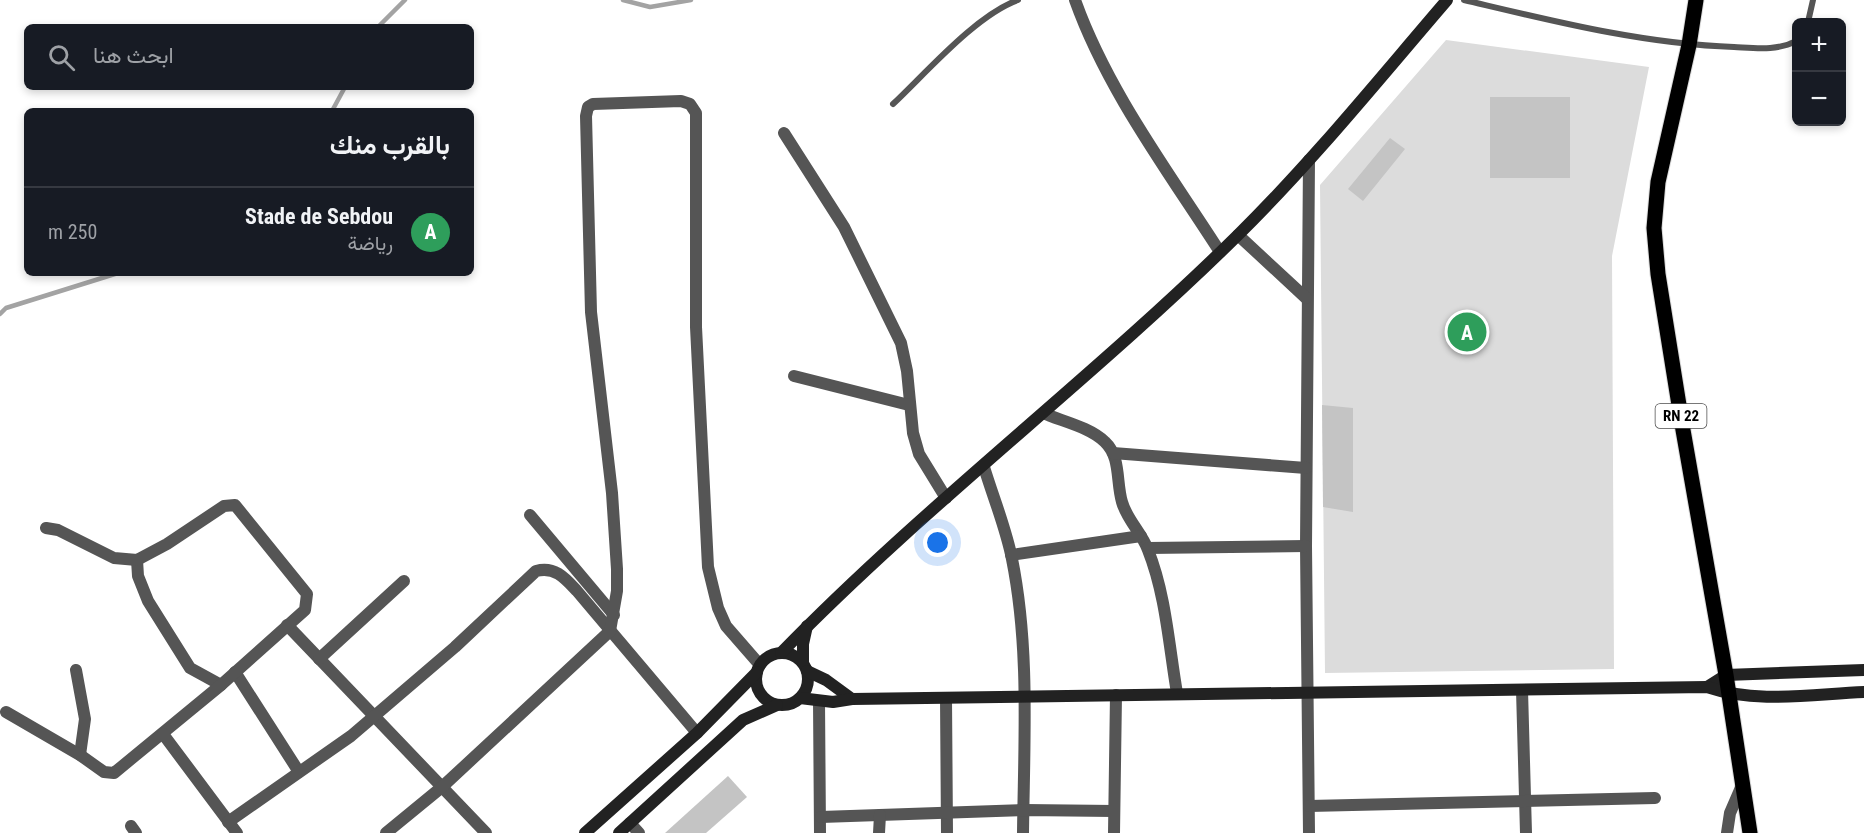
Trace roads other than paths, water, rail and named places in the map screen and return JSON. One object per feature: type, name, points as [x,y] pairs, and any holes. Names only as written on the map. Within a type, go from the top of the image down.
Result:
[{"type":"main road","points":[[585,833],[697,733],[766,659],[781,653],[807,626],[946,498],[1238,235],[1309,160],[1447,0]]},
{"type":"main road","name":"RN 22","points":[[1696,0],[1689,45],[1658,182],[1654,228],[1658,274],[1726,675],[1750,833]]},
{"type":"main road","points":[[619,833],[743,720],[777,705],[793,703],[800,698],[808,686],[803,644],[807,626]]},
{"type":"main road","points":[[781,653],[789,654],[852,699]]},
{"type":"main road","points":[[759,668],[756,681],[762,696],[777,705]]},
{"type":"main road","points":[[1707,687],[1726,675],[1864,670]]},
{"type":"main road","points":[[800,698],[819,701],[1177,693],[1707,687],[1729,694],[1757,697],[1864,692]]},
{"type":"street","points":[[1075,0],[1088,37],[1122,98],[1220,252]]},
{"type":"street","points":[[386,833],[442,787],[610,631],[617,591],[616,541],[588,260],[586,110],[593,104],[681,101],[695,108],[697,122],[696,327],[708,567],[718,608],[726,626],[759,668]]},
{"type":"street","points":[[784,133],[844,227],[897,334],[907,371],[909,405],[919,454],[946,498]]},
{"type":"street","points":[[1309,160],[1305,546],[1310,833]]},
{"type":"street","points":[[1238,235],[1306,298]]},
{"type":"street","points":[[794,376],[909,405]]},
{"type":"street","points":[[1042,413],[1092,434],[1104,441],[1113,453],[1122,503],[1148,548],[1160,594],[1177,693]]},
{"type":"street","points":[[1113,453],[1306,468]]},
{"type":"street","points":[[984,466],[1011,555],[1020,617],[1025,698],[1023,833]]},
{"type":"street","points":[[6,712],[80,755],[104,772],[114,773],[221,685],[305,610],[307,594],[235,505],[224,506],[167,544],[137,560],[114,558],[58,530],[46,528]]},
{"type":"street","points":[[530,514],[614,615]]},
{"type":"street","points":[[1011,555],[1141,536]]},
{"type":"street","points":[[1148,548],[1305,546]]},
{"type":"street","points":[[137,560],[138,576],[148,601],[190,668],[221,685]]},
{"type":"street","points":[[228,822],[373,717],[455,647],[536,571],[549,568],[562,575],[697,733]]},
{"type":"street","points":[[319,659],[404,581]]},
{"type":"street","points":[[287,625],[486,833]]},
{"type":"street","points":[[76,670],[85,719],[80,755]]},
{"type":"street","points":[[235,672],[299,772]]},
{"type":"street","points":[[1522,690],[1526,833]]},
{"type":"street","points":[[1114,833],[1116,696]]},
{"type":"street","points":[[946,698],[947,833]]},
{"type":"street","points":[[819,701],[820,833]]},
{"type":"street","points":[[163,734],[237,833]]},
{"type":"street","points":[[1727,833],[1730,813],[1743,783]]},
{"type":"street","points":[[1309,806],[1655,798]]},
{"type":"street","points":[[820,817],[1024,810],[1114,811]]},
{"type":"street","points":[[879,833],[880,815]]},
{"type":"street","points":[[630,823],[639,833]]},
{"type":"lane","points":[[892,104],[983,20],[1006,4],[1018,0]]},
{"type":"lane","points":[[1464,0],[1550,20],[1689,45],[1761,48],[1784,46],[1792,42]]},
{"type":"lane","points":[[1809,18],[1813,0]]},
{"type":"waterway","points":[[381,24],[405,0]]},
{"type":"waterway","points":[[623,0],[650,7],[691,0]]},
{"type":"waterway","points":[[334,108],[343,90]]},
{"type":"waterway","points":[[0,314],[6,308],[108,276]]},
{"type":"place","name":"Stade de Sebdou","points":[[1467,332]]}]
